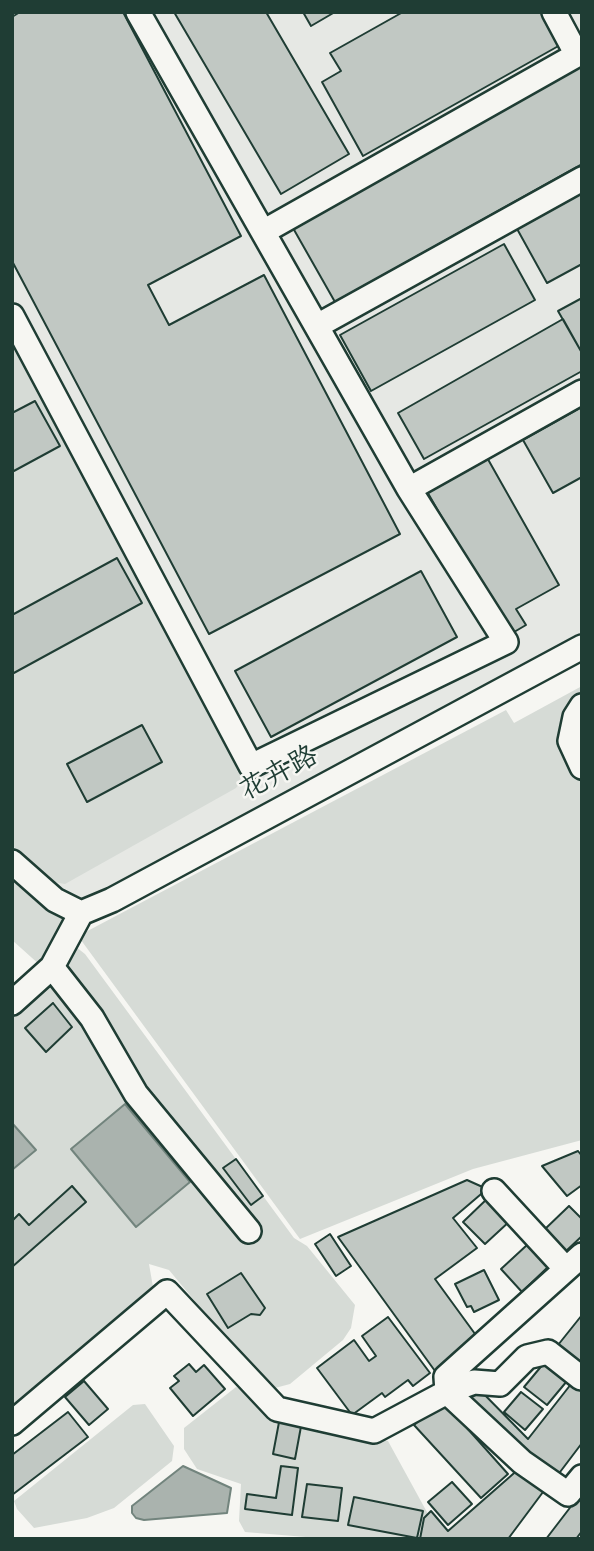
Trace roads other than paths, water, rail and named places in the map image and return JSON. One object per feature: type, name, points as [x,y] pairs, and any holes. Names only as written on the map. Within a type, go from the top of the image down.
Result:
[{"type":"street","points":[[12,316],[251,766],[506,642],[409,489],[138,12]]},
{"type":"street","points":[[263,232],[579,54],[554,12]]},
{"type":"street","points":[[317,327],[582,179]]},
{"type":"street","points":[[409,489],[582,392]]},
{"type":"street","name":"花卉路","points":[[81,913],[112,900],[582,647]]},
{"type":"street","points":[[582,706],[573,724],[570,741],[582,767]]},
{"type":"street","points":[[12,862],[55,900],[81,913],[52,967],[12,1003]]},
{"type":"street","points":[[52,967],[92,1018],[136,1094],[249,1231]]},
{"type":"street","points":[[494,1191],[574,1262],[446,1377],[447,1392],[522,1462],[575,1485]]},
{"type":"street","points":[[12,1423],[167,1292],[277,1409],[374,1431],[447,1392],[474,1382],[500,1384],[527,1357],[548,1352],[581,1378]]}]
